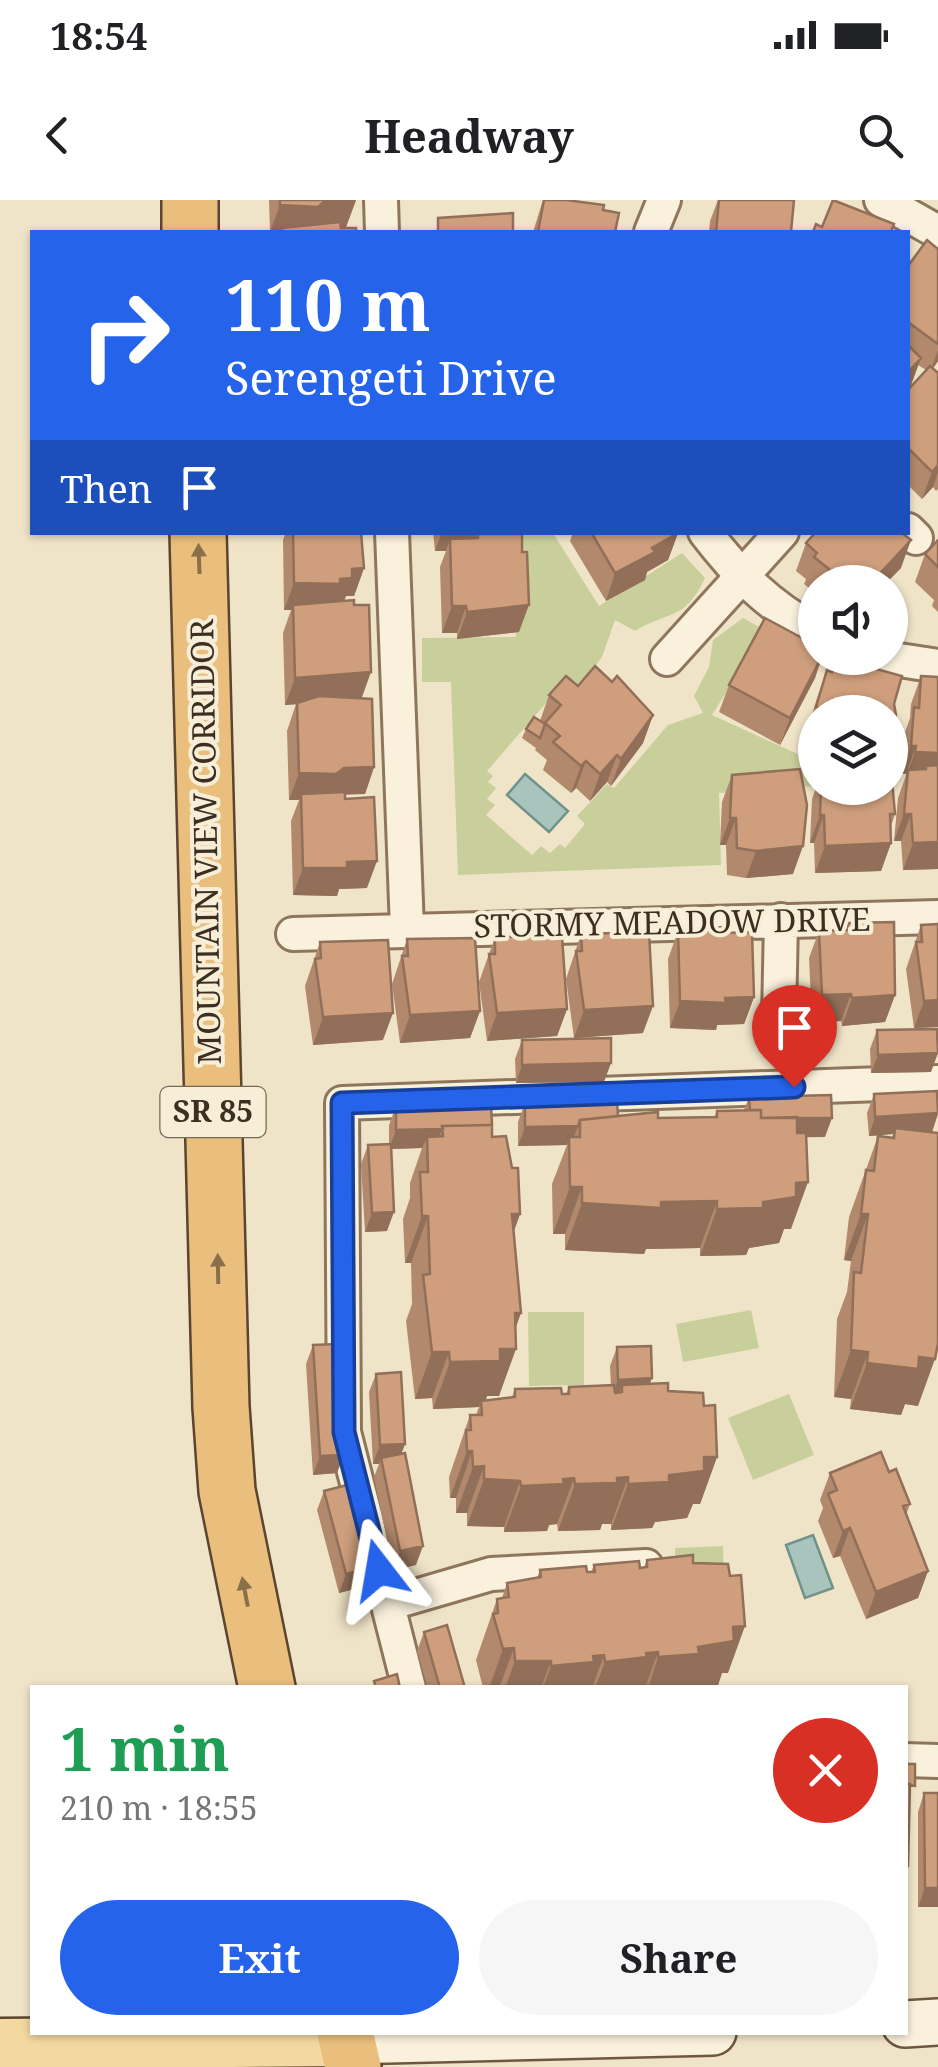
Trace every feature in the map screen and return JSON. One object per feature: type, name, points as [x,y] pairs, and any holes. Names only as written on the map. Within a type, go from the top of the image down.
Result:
[{"type":"highway","points":[[190,200],[190,230]]},
{"type":"highway","name":"MOUNTAIN VIEW CORRIDOR","points":[[198,535],[222,1424],[227,1491],[265,1685]]},
{"type":"main road","points":[[908,2024],[938,2022]]},
{"type":"main road","points":[[0,2044],[348,2047],[641,2035]]},
{"type":"street","points":[[381,200],[382,230]]},
{"type":"street","points":[[652,230],[664,200]]},
{"type":"street","points":[[881,200],[938,232]]},
{"type":"street","points":[[392,535],[407,929]]},
{"type":"street","points":[[707,535],[740,578],[798,622]]},
{"type":"street","points":[[667,659],[779,535]]},
{"type":"street","points":[[908,661],[938,666]]},
{"type":"street","name":"STORMY MEADOW DRIVE","points":[[294,934],[938,917]]},
{"type":"street","points":[[779,1019],[782,920]]},
{"type":"street","points":[[408,1685],[344,1432],[342,1103],[938,1082]]},
{"type":"street","points":[[388,1604],[491,1574],[646,1566]]},
{"type":"street","points":[[908,1760],[938,1761]]},
{"type":"green space","points":[[512,535],[554,535],[599,606],[682,553],[705,578],[698,592],[676,613],[635,631],[615,620],[602,657],[565,706],[553,695],[487,771],[493,776],[488,782],[496,788],[487,799],[495,805],[486,815],[532,855],[541,846],[550,853],[560,844],[565,848],[585,824],[577,816],[607,784],[614,788],[668,725],[703,713],[694,696],[709,667],[713,640],[743,618],[765,630],[712,715],[798,754],[798,787],[719,793],[721,865],[458,875],[451,682],[422,682],[422,638],[516,637]]},
{"type":"green space","points":[[751,1310],[759,1348],[683,1362],[676,1324]]},
{"type":"green space","points":[[528,1312],[584,1312],[584,1385],[529,1386]]},
{"type":"green space","points":[[789,1394],[814,1455],[753,1480],[728,1418]]},
{"type":"green space","points":[[723,1546],[724,1583],[676,1584],[675,1548]]},
{"type":"water","points":[[525,774],[568,811],[549,832],[507,795]]},
{"type":"water","points":[[813,1535],[833,1588],[805,1598],[786,1545]]},
{"type":"building","points":[[280,200],[326,200],[318,207],[280,205]]},
{"type":"building","points":[[544,200],[604,205],[603,210],[619,213],[615,230],[538,230]]},
{"type":"building","points":[[719,200],[794,200],[791,230],[716,230]]},
{"type":"building","points":[[833,200],[894,224],[892,230],[814,230],[816,224],[822,227]]},
{"type":"building","points":[[513,213],[513,230],[438,230],[438,218]]},
{"type":"building","points":[[340,222],[341,228],[356,230],[282,230]]},
{"type":"building","points":[[927,240],[938,249],[938,344],[910,323],[910,263]]},
{"type":"building","points":[[910,347],[921,358],[910,370]]},
{"type":"building","points":[[930,366],[938,373],[938,465],[932,472],[910,450],[910,388]]},
{"type":"building","points":[[293,535],[361,535],[364,568],[352,569],[352,578],[340,579],[340,584],[294,583]]},
{"type":"building","points":[[522,535],[522,552],[527,552],[529,605],[467,612],[466,606],[452,606],[450,539]]},
{"type":"building","points":[[593,535],[675,535],[652,548],[655,552],[615,573]]},
{"type":"building","points":[[813,535],[905,535],[911,540],[888,565],[824,565],[814,557],[817,553],[806,543]]},
{"type":"building","points":[[938,540],[938,567],[925,554]]},
{"type":"building","points":[[354,600],[354,605],[369,605],[371,672],[295,678],[293,605]]},
{"type":"building","points":[[765,618],[798,636],[798,675],[812,675],[802,695],[798,695],[790,718],[729,685]]},
{"type":"building","points":[[595,666],[612,682],[617,676],[653,715],[621,759],[617,755],[600,774],[586,761],[581,766],[553,742],[560,736],[545,723],[561,705],[549,695],[566,676],[578,686]]},
{"type":"building","points":[[826,675],[902,676],[897,695],[820,695]]},
{"type":"building","points":[[921,676],[938,677],[938,753],[915,752],[916,746],[911,746]]},
{"type":"building","points":[[319,696],[372,699],[374,767],[344,768],[336,774],[299,773],[297,703]]},
{"type":"building","points":[[534,717],[545,724],[540,738],[526,729]]},
{"type":"building","points":[[938,765],[938,842],[913,843],[911,814],[904,814],[908,805],[908,770]]},
{"type":"building","points":[[798,769],[798,805],[807,805],[803,846],[756,851],[737,848],[736,818],[730,818],[732,775]]},
{"type":"building","points":[[345,792],[345,799],[374,797],[377,861],[347,862],[347,868],[303,868],[301,794]]},
{"type":"building","points":[[820,805],[894,805],[895,814],[890,814],[891,843],[825,846],[824,815],[820,815]]},
{"type":"building","points":[[894,922],[895,995],[822,995],[819,931],[848,930],[848,923]]},
{"type":"building","points":[[938,924],[938,1000],[924,1001],[916,942],[922,942],[921,925]]},
{"type":"building","points":[[722,927],[723,933],[752,932],[754,997],[725,998],[726,1003],[680,1001],[678,931]]},
{"type":"building","points":[[649,932],[653,1006],[584,1010],[576,951],[582,951],[581,934]]},
{"type":"building","points":[[562,936],[567,1009],[497,1013],[489,954],[495,954],[495,937]]},
{"type":"building","points":[[475,938],[480,1011],[410,1015],[402,956],[408,956],[407,939]]},
{"type":"building","points":[[388,940],[393,1013],[323,1017],[315,959],[321,958],[320,942]]},
{"type":"building","points":[[937,1029],[938,1053],[878,1055],[877,1030]]},
{"type":"building","points":[[611,1038],[611,1063],[522,1065],[522,1040]]},
{"type":"building","points":[[937,1091],[938,1113],[875,1117],[874,1094]]},
{"type":"building","points":[[831,1095],[832,1118],[761,1118],[761,1110],[750,1110],[749,1097]]},
{"type":"building","points":[[617,1101],[618,1116],[580,1120],[578,1126],[525,1127],[525,1103]]},
{"type":"building","points":[[491,1104],[492,1125],[396,1130],[396,1106]]},
{"type":"building","points":[[761,1110],[761,1118],[797,1117],[797,1133],[806,1133],[808,1182],[796,1183],[796,1197],[763,1202],[763,1208],[717,1209],[717,1201],[661,1202],[661,1208],[582,1203],[582,1187],[570,1187],[569,1137],[580,1137],[580,1120],[658,1112],[658,1118],[717,1117],[717,1111]]},
{"type":"building","points":[[492,1125],[492,1137],[506,1136],[512,1168],[518,1168],[520,1214],[512,1214],[521,1313],[515,1313],[516,1349],[500,1349],[500,1361],[450,1362],[449,1352],[432,1352],[423,1275],[430,1274],[428,1216],[422,1216],[420,1172],[428,1172],[427,1137],[443,1136],[442,1126]]},
{"type":"building","points":[[895,1128],[938,1133],[938,1343],[935,1359],[919,1357],[918,1369],[867,1363],[868,1352],[851,1350],[854,1272],[861,1273],[868,1214],[861,1214],[866,1170],[874,1171],[878,1136],[894,1138]]},
{"type":"building","points":[[391,1144],[394,1212],[372,1213],[368,1145]]},
{"type":"building","points":[[337,1344],[344,1455],[320,1456],[313,1345]]},
{"type":"building","points":[[651,1346],[652,1378],[618,1380],[617,1347]]},
{"type":"building","points":[[401,1372],[405,1444],[380,1445],[376,1374]]},
{"type":"building","points":[[668,1383],[668,1391],[703,1393],[704,1406],[715,1405],[717,1457],[704,1457],[704,1471],[669,1475],[669,1482],[628,1484],[628,1477],[617,1478],[617,1483],[575,1484],[574,1478],[563,1479],[564,1484],[521,1486],[520,1481],[484,1479],[484,1466],[473,1467],[466,1430],[471,1430],[470,1415],[482,1415],[481,1401],[515,1397],[515,1389],[561,1388],[562,1394],[569,1394],[569,1387],[614,1385],[615,1393],[622,1392],[622,1385]]},
{"type":"building","points":[[881,1452],[889,1472],[896,1469],[910,1504],[903,1506],[928,1571],[876,1592],[850,1528],[843,1531],[828,1494],[837,1490],[830,1473]]},
{"type":"building","points":[[405,1453],[423,1546],[400,1551],[381,1458]]},
{"type":"building","points":[[347,1485],[369,1568],[346,1574],[324,1491]]},
{"type":"building","points":[[693,1555],[693,1563],[728,1564],[730,1576],[741,1575],[745,1626],[733,1627],[734,1641],[698,1647],[699,1654],[658,1657],[658,1652],[646,1653],[647,1657],[605,1662],[604,1655],[593,1656],[594,1662],[551,1666],[551,1661],[515,1661],[514,1648],[503,1649],[493,1614],[498,1613],[497,1599],[509,1597],[507,1583],[541,1577],[540,1570],[586,1566],[587,1572],[595,1572],[594,1565],[639,1561],[640,1568],[647,1567],[647,1560]]},
{"type":"building","points":[[447,1625],[464,1685],[439,1685],[424,1632]]},
{"type":"building","points":[[397,1674],[399,1685],[375,1685],[374,1681]]},
{"type":"building","points":[[908,1764],[915,1764],[915,1786],[908,1785]]},
{"type":"building","points":[[908,1784],[910,1784],[908,1866]]},
{"type":"building","points":[[924,1793],[938,1793],[938,1888],[925,1888]]},
{"type":"route","points":[[379,1570],[344,1432],[342,1103],[794,1087]]}]
